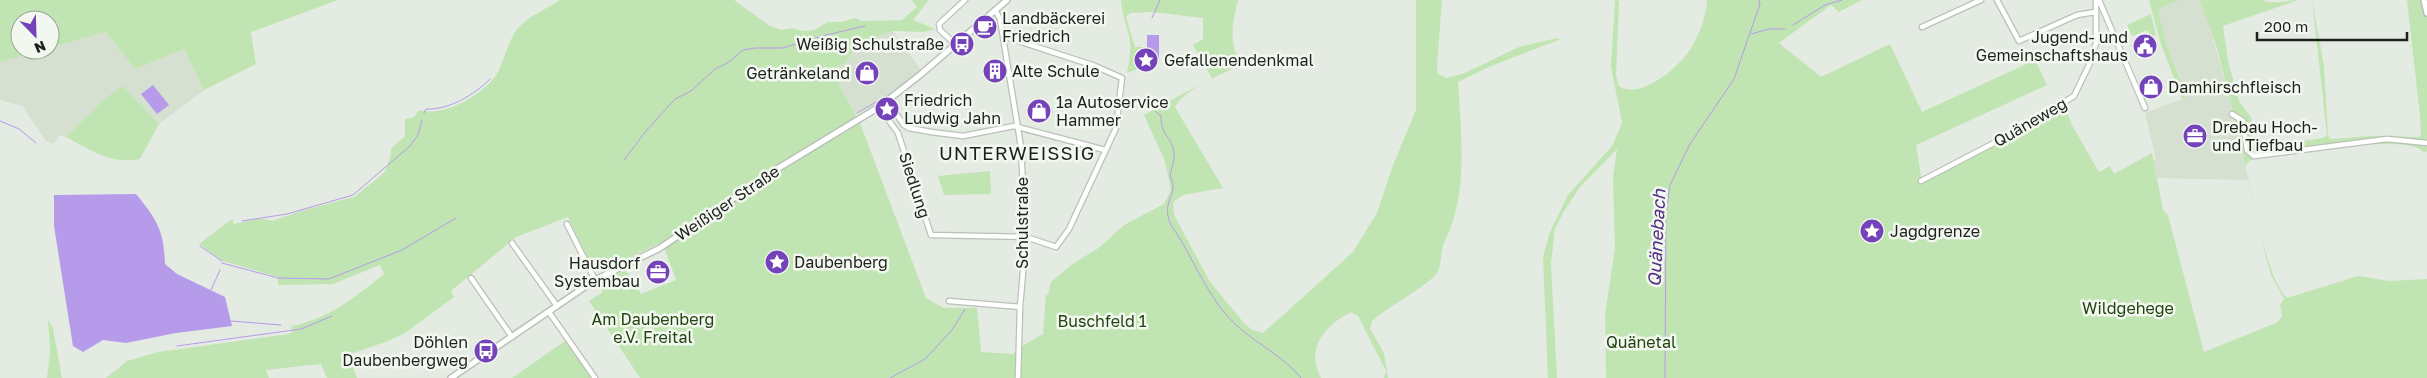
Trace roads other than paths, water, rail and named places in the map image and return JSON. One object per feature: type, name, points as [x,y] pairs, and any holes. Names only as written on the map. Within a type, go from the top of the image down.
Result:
[{"type":"street","points":[[956,45],[940,30],[939,24],[965,0]]},
{"type":"street","points":[[1922,27],[1981,0]]},
{"type":"street","points":[[1997,0],[2019,41],[2074,16],[2095,12]]},
{"type":"street","points":[[2099,0],[2145,108]]},
{"type":"street","name":"Quäneweg","points":[[1921,181],[2007,137],[2074,96],[2095,48],[2095,12],[2096,2],[2099,0]]},
{"type":"street","points":[[2424,0],[2427,13]]},
{"type":"street","name":"Weißiger Straße","points":[[451,378],[595,280],[660,248],[777,169],[879,107],[956,45],[1005,1]]},
{"type":"street","name":"Schulstraße","points":[[996,10],[1000,19],[1018,127],[1026,238],[1020,307],[1018,378]]},
{"type":"street","points":[[1003,36],[1095,66],[1122,78],[1118,121],[1069,229],[1059,245],[1052,247],[1026,238]]},
{"type":"street","points":[[887,101],[904,125],[909,128],[956,136],[1014,126],[1104,150]]},
{"type":"street","name":"Siedlung","points":[[879,107],[897,130],[931,235],[1026,238]]},
{"type":"street","points":[[2232,114],[2243,120],[2247,150],[2254,156],[2388,139],[2427,143]]},
{"type":"street","name":"Siedlung","points":[[897,130],[904,125]]},
{"type":"street","points":[[567,224],[595,280]]},
{"type":"street","points":[[512,243],[557,306]]},
{"type":"street","points":[[471,278],[512,338]]},
{"type":"street","points":[[949,301],[1020,307]]},
{"type":"street","points":[[549,312],[595,378]]},
{"type":"waterway","points":[[1152,18],[1160,0]]},
{"type":"waterway","name":"Quänebach","points":[[1665,378],[1666,214],[1670,185],[1690,144],[1734,79],[1760,4],[1759,0]]},
{"type":"waterway","points":[[1793,25],[1825,5],[1842,0]]},
{"type":"waterway","points":[[624,160],[646,131],[675,99],[691,91],[715,69],[729,62],[743,50],[783,48],[865,26]]},
{"type":"waterway","points":[[1751,34],[1769,29],[1785,29]]},
{"type":"waterway","points":[[424,113],[426,109],[443,107],[469,96],[490,79]]},
{"type":"waterway","points":[[857,113],[880,100]]},
{"type":"waterway","points":[[1155,111],[1161,116],[1164,132],[1171,142],[1174,152],[1170,176],[1173,188],[1168,208],[1171,225],[1205,284],[1227,316],[1244,332],[1286,363],[1301,378]]},
{"type":"waterway","points":[[242,221],[287,214],[353,195],[410,146],[418,135],[422,120]]},
{"type":"waterway","points":[[0,121],[19,129],[36,143]]},
{"type":"waterway","points":[[222,263],[278,278],[329,279],[402,250],[456,218]]},
{"type":"waterway","points":[[200,246],[222,261]]},
{"type":"waterway","points":[[211,290],[220,270]]},
{"type":"waterway","points":[[890,378],[925,359],[952,330],[965,309]]},
{"type":"waterway","points":[[177,346],[301,329],[332,316]]},
{"type":"waterway","points":[[231,321],[281,325]]},
{"type":"place","name":"Landbäckerei Friedrich","points":[[985,27]]},
{"type":"place","name":"Weißig Schulstraße","points":[[962,44]]},
{"type":"place","name":"Jugend- und Gemeinschaftshaus","points":[[2145,46]]},
{"type":"place","name":"Gefallenendenkmal","points":[[1146,60]]},
{"type":"place","name":"Alte Schule","points":[[995,71]]},
{"type":"place","name":"Getränkeland","points":[[867,73]]},
{"type":"place","name":"Damhirschfleisch","points":[[2151,87]]},
{"type":"place","name":"Friedrich Ludwig Jahn","points":[[887,109]]},
{"type":"place","name":"1a Autoservice Hammer","points":[[1039,111]]},
{"type":"place","name":"Drebau Hoch- und Tiefbau","points":[[2195,136]]},
{"type":"place","name":"Jagdgrenze","points":[[1872,231]]},
{"type":"place","name":"Daubenberg","points":[[777,262]]},
{"type":"place","name":"Hausdorf Systembau","points":[[658,272]]},
{"type":"place","name":"Döhlen Daubenbergweg","points":[[486,351]]},
{"type":"district","name":"UNTERWEISSIG","points":[[1017,153]]},
{"type":"park label","name":"Wildgehege","points":[[2128,308]]},
{"type":"park label","name":"Buschfeld 1","points":[[1102,321]]},
{"type":"park label","name":"Am Daubenberg e.V. Freital","points":[[653,328]]},
{"type":"park label","name":"Quänetal","points":[[1641,342]]}]
